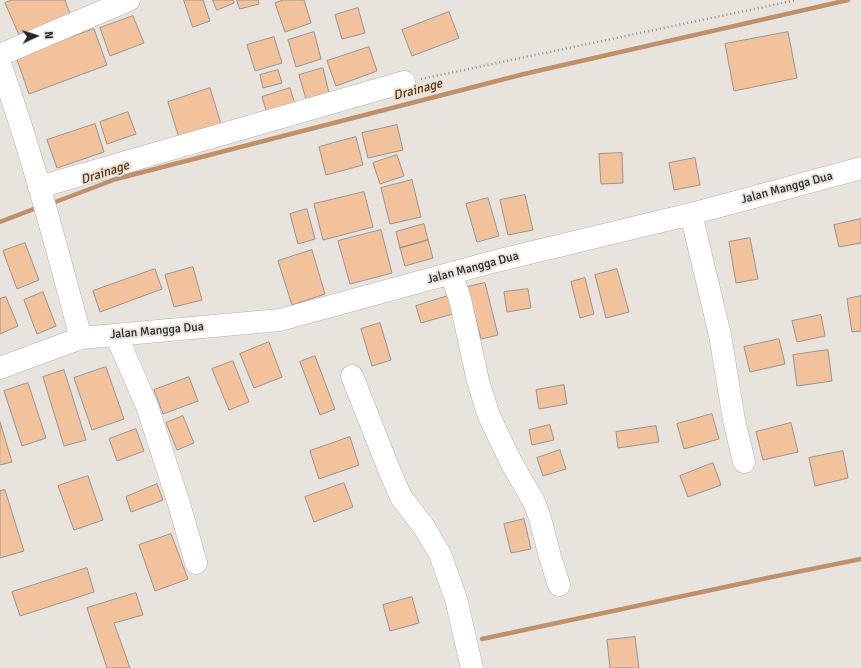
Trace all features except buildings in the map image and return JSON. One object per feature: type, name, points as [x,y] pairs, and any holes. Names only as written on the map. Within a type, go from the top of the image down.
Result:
[{"type":"street","points":[[0,55],[129,0]]},
{"type":"street","points":[[0,64],[16,109],[81,338]]},
{"type":"street","points":[[40,192],[404,82]]},
{"type":"street","name":"Jalan Mangga Dua","points":[[0,368],[81,338],[280,320],[492,262],[691,214],[861,168]]},
{"type":"street","points":[[691,214],[720,335],[734,420],[744,462]]},
{"type":"street","points":[[451,273],[460,298],[478,380],[489,416],[512,464],[534,502],[559,585]]},
{"type":"street","points":[[116,335],[147,406],[179,504],[196,564]]},
{"type":"street","points":[[352,376],[401,497],[424,527],[440,554],[456,599],[472,668]]},
{"type":"path","points":[[404,82],[797,0]]},
{"type":"waterway","name":"Drainage","points":[[50,204],[116,179],[524,74],[848,0]]},
{"type":"waterway","name":"Drainage","points":[[0,222],[39,207]]},
{"type":"waterway","points":[[482,639],[861,559]]}]
